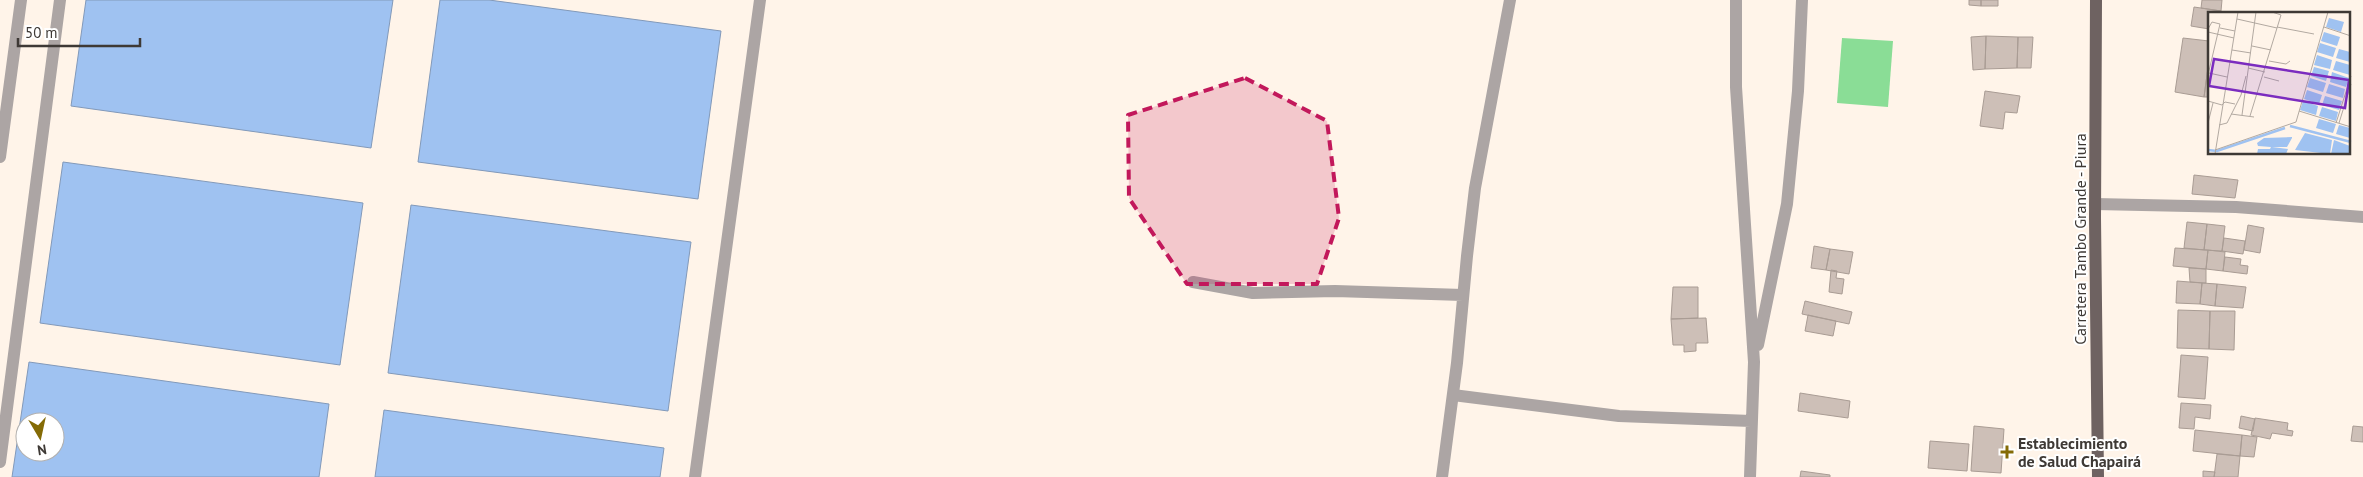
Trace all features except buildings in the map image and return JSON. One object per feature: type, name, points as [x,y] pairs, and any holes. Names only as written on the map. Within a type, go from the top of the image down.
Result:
[{"type":"main road","name":"Carretera Tambo Grande - Piura","points":[[2096,0],[2095,204],[2098,477]]},
{"type":"street","points":[[0,157],[21,0]]},
{"type":"street","points":[[0,462],[60,0]]},
{"type":"street","points":[[695,477],[760,0]]},
{"type":"street","points":[[1442,477],[1453,395],[1475,188],[1510,0]]},
{"type":"street","points":[[1736,0],[1736,87],[1754,362],[1750,477]]},
{"type":"street","points":[[1754,362],[1787,204],[1798,91],[1802,0]]},
{"type":"street","points":[[2095,204],[2236,207],[2363,216]]},
{"type":"street","points":[[1193,282],[1254,293],[1336,291],[1463,295]]},
{"type":"street","points":[[1453,395],[1619,416],[1751,421]]},
{"type":"highlighted area","points":[[1245,78],[1327,121],[1339,218],[1317,284],[1187,284],[1129,198],[1128,115]]},
{"type":"green space","points":[[1842,38],[1893,41],[1888,107],[1837,103]]},
{"type":"water","points":[[86,0],[393,0],[371,148],[71,106]]},
{"type":"water","points":[[440,0],[489,0],[721,31],[698,199],[418,162]]},
{"type":"water","points":[[63,162],[363,203],[340,365],[40,323]]},
{"type":"water","points":[[411,205],[691,242],[668,411],[388,373]]},
{"type":"water","points":[[29,362],[329,404],[319,477],[12,477],[15,457],[15,462],[65,462],[65,412],[22,412]]},
{"type":"water","points":[[384,410],[664,448],[660,477],[375,477]]},
{"type":"place","name":"Establecimiento de Salud Chapairá","points":[[2007,452]]}]
